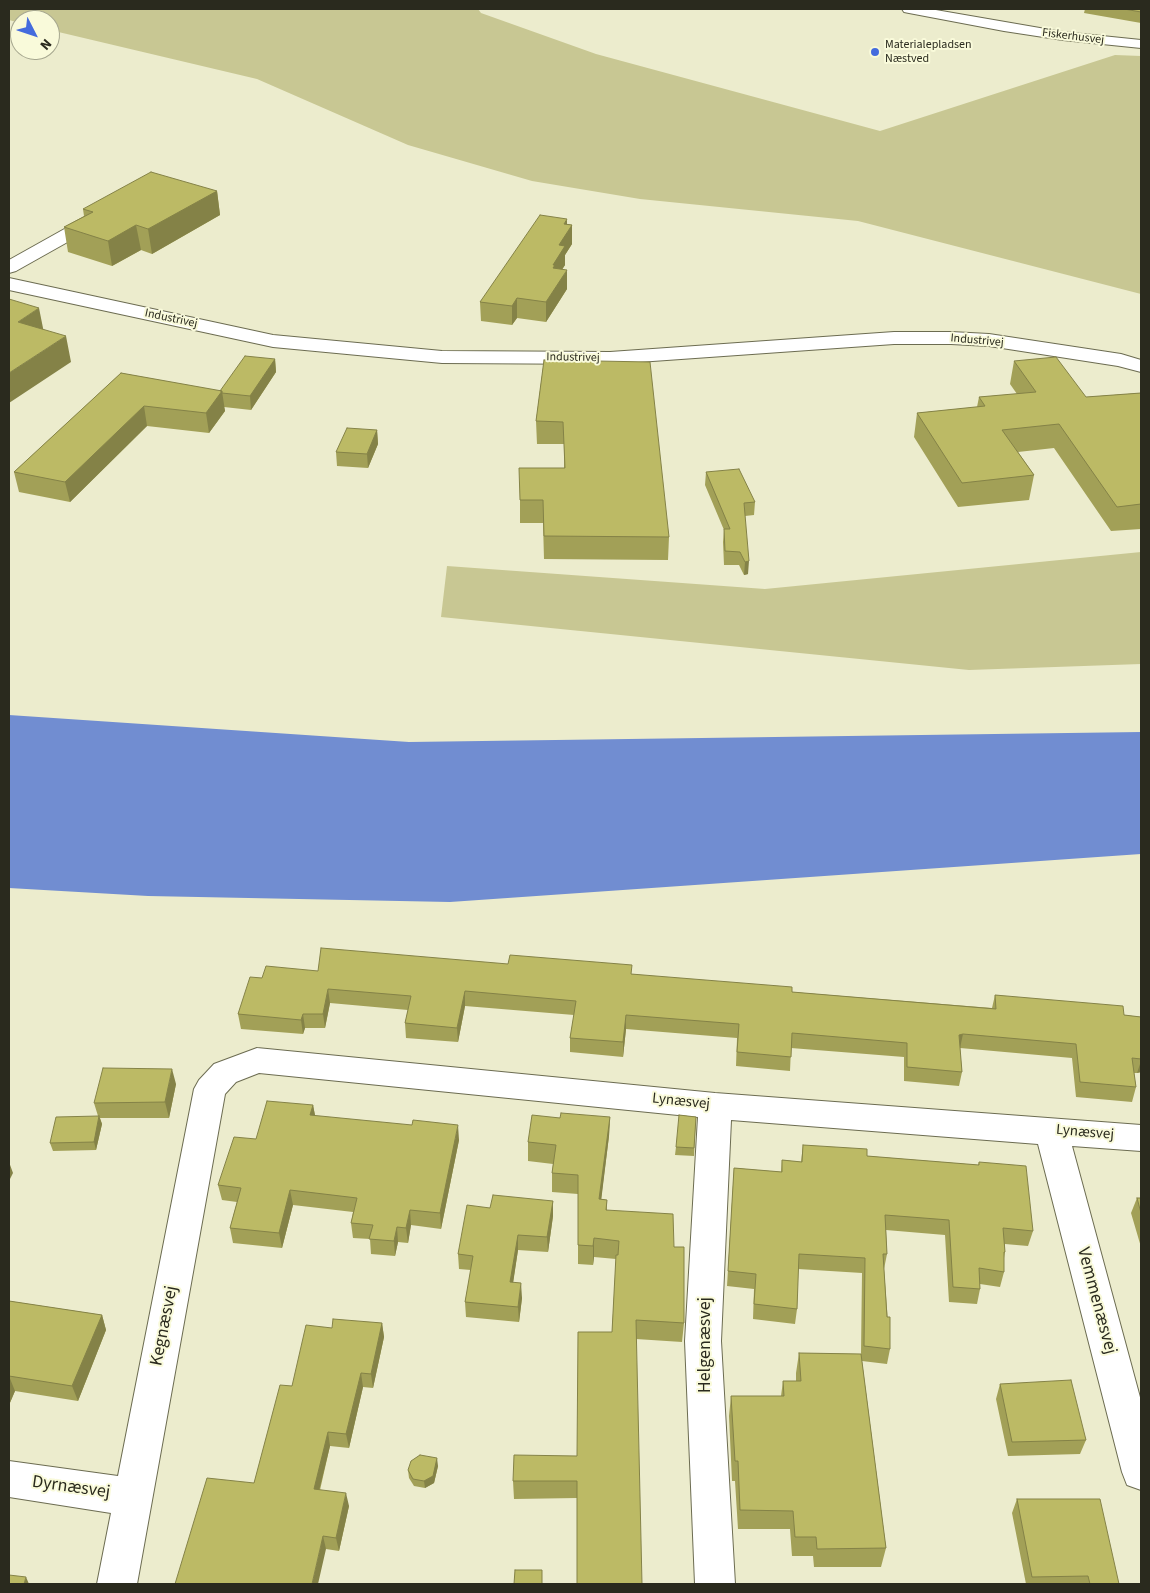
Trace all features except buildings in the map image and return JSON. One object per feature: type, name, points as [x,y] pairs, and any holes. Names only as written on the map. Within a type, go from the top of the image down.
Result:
[{"type":"street","name":"Fiskerhusvej","points":[[909,9],[1063,36],[1141,44]]},
{"type":"street","points":[[1004,27],[1016,15]]},
{"type":"street","points":[[9,267],[110,211]]},
{"type":"street","name":"Industrivej","points":[[9,284],[273,341],[442,357],[610,358],[894,338],[943,338],[988,340],[1121,360],[1141,366]]},
{"type":"street","name":"Lynæsvej","points":[[225,1072],[257,1060],[715,1106],[1141,1138]]},
{"type":"street","name":"Kegnæsvej","points":[[117,1584],[210,1089],[225,1072]]},
{"type":"street","name":"Helgenæsvej","points":[[715,1106],[703,1341],[715,1584]]},
{"type":"street","name":"Vemmenæsvej","points":[[1051,1130],[1141,1472]]},
{"type":"street","name":"Dyrnæsvej","points":[[9,1479],[132,1497]]},
{"type":"shaded area","points":[[9,9],[478,9],[481,13],[596,54],[880,131],[1115,55],[1141,56],[1141,294],[858,221],[640,199],[532,181],[408,145],[257,79],[60,32],[60,10],[10,10],[9,20]]},
{"type":"shaded area","points":[[1141,552],[1141,664],[969,670],[441,617],[447,566],[765,589]]},
{"type":"water","points":[[9,715],[409,742],[1141,732],[1141,854],[450,902],[148,896],[9,888]]},
{"type":"place","name":"Materialepladsen Næstved","points":[[875,52]]}]
